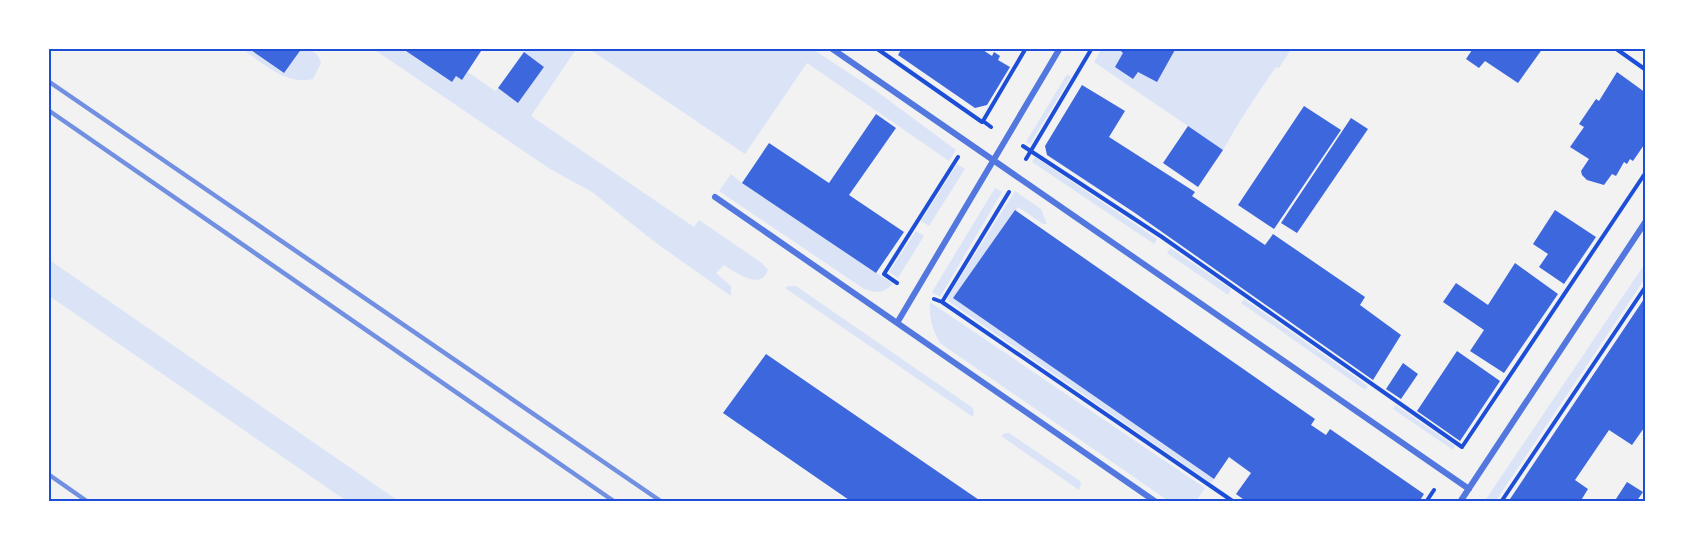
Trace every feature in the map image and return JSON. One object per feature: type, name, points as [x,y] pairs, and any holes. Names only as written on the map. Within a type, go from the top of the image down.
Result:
[{"type":"street","points":[[831,48],[1469,489]]},
{"type":"street","points":[[897,323],[1060,48]]},
{"type":"street","points":[[715,197],[1156,502]]},
{"type":"street","points":[[1460,502],[1646,221]]},
{"type":"path","points":[[876,48],[983,121],[884,274],[914,293],[942,302],[1234,502]]},
{"type":"path","points":[[1615,48],[1646,70]]},
{"type":"path","points":[[1031,149],[1162,237],[1462,447],[1646,172]]},
{"type":"path","points":[[1501,502],[1646,286]]},
{"type":"shaded area","points":[[241,48],[248,48],[283,73],[302,48],[314,52],[321,63],[313,79],[293,79],[265,66]]},
{"type":"shaded area","points":[[372,48],[408,48],[406,51],[452,82],[456,76],[462,80],[468,72],[495,91],[498,88],[518,103],[544,67],[524,52],[527,48],[577,48],[531,116],[694,227],[699,220],[762,263],[768,270],[765,276],[754,280],[724,265],[716,273],[731,286],[731,296],[656,243],[592,192],[550,169]]},
{"type":"shaded area","points":[[588,48],[811,48],[875,90],[956,150],[949,161],[807,63],[745,154]]},
{"type":"shaded area","points":[[1102,48],[1292,48],[1279,68],[1276,67],[1262,87],[1223,150],[1094,62]]},
{"type":"shaded area","points":[[1067,74],[1071,77],[1030,144],[1026,142]]},
{"type":"shaded area","points":[[1035,157],[1157,239],[1154,244],[1032,162]]},
{"type":"shaded area","points":[[957,164],[965,169],[929,226],[921,221]]},
{"type":"shaded area","points":[[731,174],[893,284],[879,292],[864,289],[719,191]]},
{"type":"shaded area","points":[[995,188],[1002,192],[940,297],[932,292]]},
{"type":"shaded area","points":[[1015,191],[1041,209],[1047,224],[1043,224],[1018,207],[953,298],[1214,479],[1211,483],[948,300]]},
{"type":"shaded area","points":[[916,231],[924,236],[898,278],[889,272]]},
{"type":"shaded area","points":[[1170,248],[1231,289],[1228,295],[1167,253]]},
{"type":"shaded area","points":[[48,259],[400,502],[348,502],[48,295]]},
{"type":"shaded area","points":[[1646,262],[1646,277],[1495,502],[1484,502]]},
{"type":"shaded area","points":[[796,286],[973,408],[973,417],[785,288]]},
{"type":"shaded area","points":[[1244,299],[1368,386],[1365,390],[1241,303]]},
{"type":"shaded area","points":[[930,302],[1205,488],[1195,502],[1170,502],[940,343],[932,323]]},
{"type":"shaded area","points":[[1395,405],[1455,446],[1453,450],[1393,409]]},
{"type":"shaded area","points":[[1009,433],[1080,481],[1079,490],[1001,436]]},
{"type":"building","points":[[248,48],[302,48],[284,73]]},
{"type":"building","points":[[408,48],[483,48],[462,80],[456,76],[452,82],[406,51]]},
{"type":"building","points":[[902,48],[980,48],[992,56],[994,52],[1000,56],[998,60],[1010,67],[987,105],[975,108],[898,55]]},
{"type":"building","points":[[1118,48],[1176,48],[1157,82],[1138,72],[1133,79],[1115,67],[1123,53]]},
{"type":"building","points":[[1468,48],[1543,48],[1518,83],[1485,61],[1479,68],[1466,59],[1472,50]]},
{"type":"building","points":[[524,52],[544,67],[518,103],[498,88]]},
{"type":"building","points":[[1617,72],[1646,93],[1646,142],[1633,161],[1630,159],[1627,164],[1624,162],[1616,176],[1612,174],[1604,185],[1587,180],[1582,175],[1581,171],[1589,159],[1570,147],[1584,127],[1579,124],[1596,99],[1599,101]]},
{"type":"building","points":[[1082,85],[1125,111],[1109,137],[1195,192],[1192,196],[1265,245],[1273,234],[1365,297],[1360,305],[1401,335],[1373,380],[1135,213],[1047,155],[1045,146]]},
{"type":"building","points":[[1304,106],[1341,130],[1274,229],[1238,205]]},
{"type":"building","points":[[876,114],[896,128],[849,195],[904,232],[876,273],[742,183],[769,143],[829,183]]},
{"type":"building","points":[[1351,118],[1368,129],[1297,233],[1281,223]]},
{"type":"building","points":[[1188,126],[1223,150],[1198,187],[1163,163]]},
{"type":"building","points":[[1015,210],[1315,419],[1311,425],[1326,435],[1330,429],[1424,494],[1419,502],[1291,502],[1286,499],[1284,502],[1247,502],[1236,494],[1251,473],[1229,457],[1214,479],[953,298]]},
{"type":"building","points":[[1555,210],[1596,237],[1564,284],[1539,267],[1548,254],[1533,244]]},
{"type":"building","points":[[1515,263],[1558,294],[1504,373],[1470,351],[1484,330],[1443,302],[1456,283],[1488,305]]},
{"type":"building","points":[[1646,296],[1646,425],[1632,445],[1609,430],[1575,480],[1588,489],[1580,502],[1508,502]]},
{"type":"building","points":[[1457,351],[1500,381],[1460,441],[1417,411]]},
{"type":"building","points":[[766,354],[982,502],[852,502],[723,413]]},
{"type":"building","points":[[1403,363],[1418,374],[1401,399],[1386,389]]},
{"type":"building","points":[[1627,482],[1643,492],[1636,502],[1614,502]]},
{"type":"railway","points":[[48,81],[662,502]]},
{"type":"railway","points":[[48,110],[615,502]]},
{"type":"railway","points":[[48,474],[88,502]]}]
